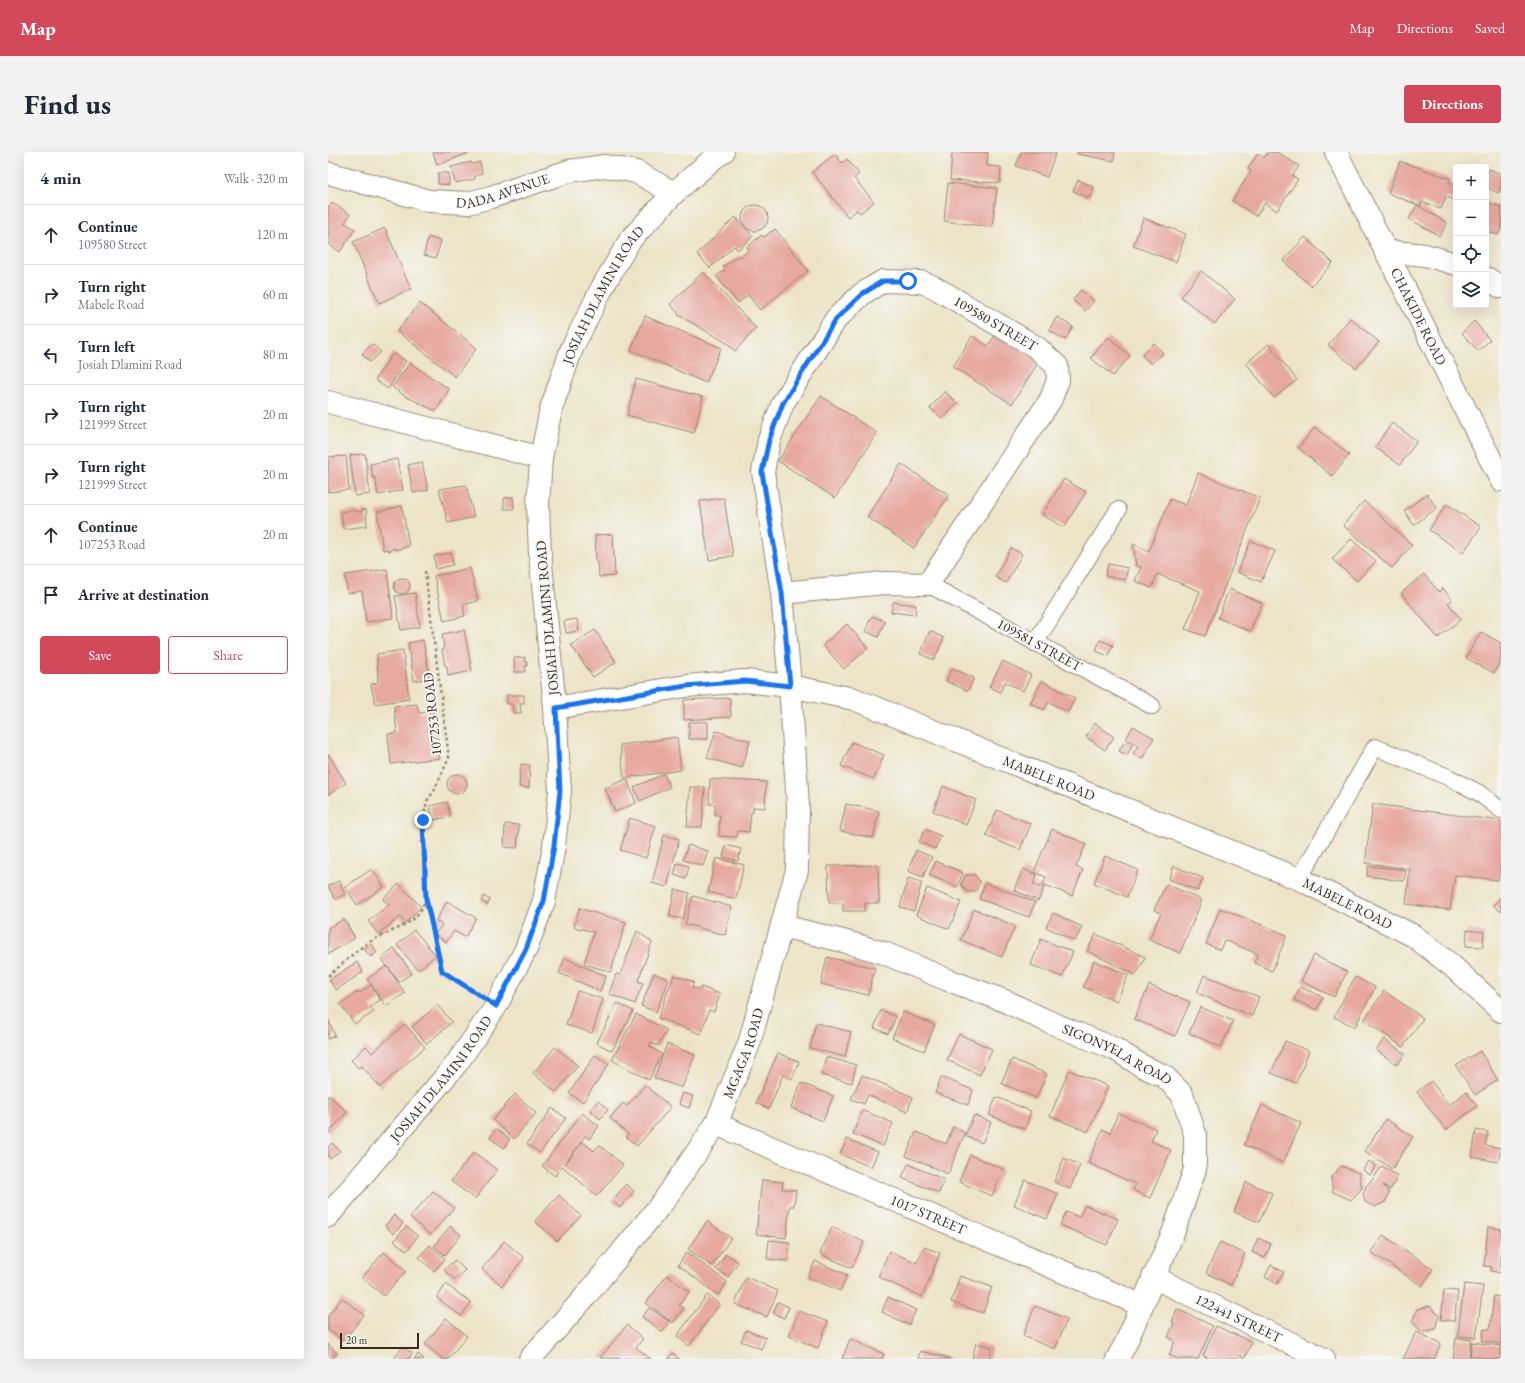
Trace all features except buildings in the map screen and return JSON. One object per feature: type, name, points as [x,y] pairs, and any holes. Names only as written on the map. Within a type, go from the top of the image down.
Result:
[{"type":"street","name":"JOSIAH DLAMINI ROAD","points":[[328,1216],[457,1064],[496,1006],[526,949],[544,901],[554,846],[560,791],[556,708],[540,554],[538,505],[541,458],[551,409],[572,348],[603,286],[630,240],[674,193],[723,152]]},
{"type":"street","name":"CHAKIDE ROAD","points":[[1336,152],[1501,480]]},
{"type":"street","name":"DADA AVENUE","points":[[328,173],[429,201],[468,203],[491,197],[569,171],[605,166],[636,172],[674,193]]},
{"type":"street","points":[[1385,251],[1425,255],[1453,263]]},
{"type":"street","points":[[1489,280],[1501,287]]},
{"type":"street","name":"109580 STREET","points":[[790,686],[782,593],[762,472],[769,440],[783,403],[836,319],[862,294],[883,281],[922,282],[934,287],[1036,347],[1057,366],[1058,380],[1051,399],[928,584]]},
{"type":"street","points":[[328,402],[541,458]]},
{"type":"street","points":[[782,593],[885,583],[928,584]]},
{"type":"street","name":"MABELE ROAD","points":[[556,708],[686,686],[745,681],[790,686],[854,699],[1299,880],[1414,936],[1451,965],[1501,1011]]},
{"type":"street","name":"MGAGA ROAD","points":[[530,1359],[584,1298],[663,1202],[716,1124],[749,1044],[797,870],[798,805],[790,686]]},
{"type":"street","name":"SIGONYELA ROAD","points":[[782,926],[884,953],[948,980],[1005,1001],[1047,1021],[1115,1049],[1142,1066],[1164,1076],[1182,1094],[1195,1134],[1195,1169],[1173,1233],[1125,1345],[1117,1359]]},
{"type":"street","name":"1017 STREET","points":[[716,1124],[1141,1305]]},
{"type":"street","name":"122441 STREET","points":[[1153,1277],[1324,1359]]},
{"type":"lane","points":[[1035,643],[1118,510]]},
{"type":"lane","name":"109581 STREET","points":[[928,584],[1152,706]]},
{"type":"lane","points":[[1299,880],[1375,747],[1448,777],[1479,793],[1501,810]]},
{"type":"path","name":"107253 ROAD","points":[[425,571],[449,758],[427,802],[423,820],[426,899],[442,971],[496,1006]]},
{"type":"path","points":[[328,976],[371,942],[407,925],[420,912],[426,899]]},
{"type":"route","points":[[423,820],[426,899],[442,971],[496,1006],[526,949],[544,901],[554,846],[560,791],[556,708],[686,686],[745,681],[790,686],[782,593],[762,472],[769,440],[783,403],[836,319],[862,294],[883,281],[908,281]]}]
